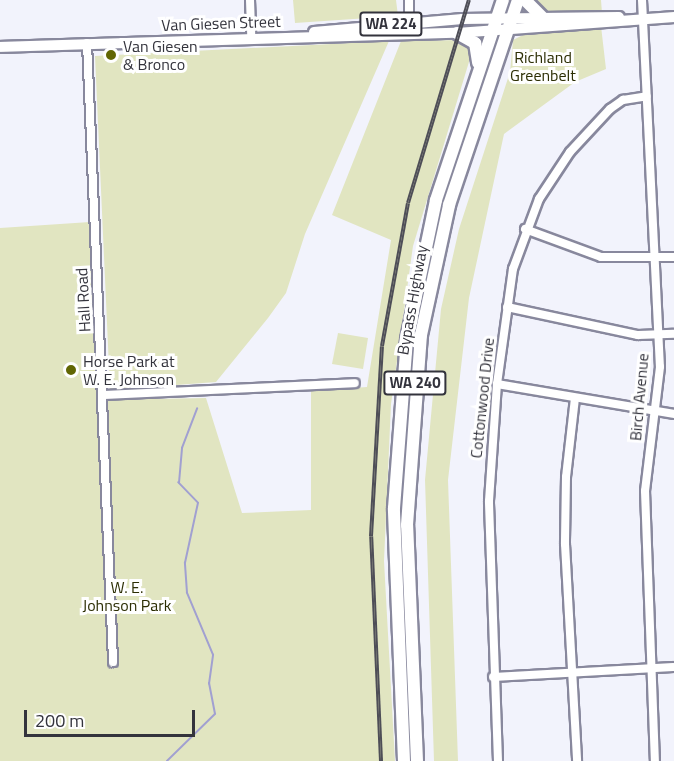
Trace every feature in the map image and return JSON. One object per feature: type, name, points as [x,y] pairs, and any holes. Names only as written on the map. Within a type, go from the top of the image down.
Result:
[{"type":"highway","name":"Bypass Highway","points":[[404,761],[394,519],[403,369],[428,227],[478,68],[503,0]]},
{"type":"highway","name":"Bypass Highway","points":[[417,761],[407,525],[421,335],[449,205],[518,0]]},
{"type":"highway","points":[[525,0],[542,17]]},
{"type":"highway","points":[[457,33],[475,44],[478,68]]},
{"type":"main road","name":"Van Giesen Street","points":[[409,29],[457,33],[491,31],[542,17],[643,18]]},
{"type":"main road","name":"Van Giesen Street","points":[[0,47],[409,29],[496,18],[510,24],[674,17]]},
{"type":"street","points":[[250,0],[251,37]]},
{"type":"street","points":[[409,0],[409,29]]},
{"type":"street","name":"Birch Avenue","points":[[642,0],[659,335],[645,491],[655,761]]},
{"type":"street","name":"Hall Road","points":[[87,44],[113,662]]},
{"type":"street","name":"Cottonwood Drive","points":[[498,761],[493,677],[489,512],[497,384],[507,306],[525,230],[558,168],[592,127],[623,100],[647,96]]},
{"type":"street","points":[[525,230],[601,257],[674,257]]},
{"type":"street","points":[[507,306],[638,335],[674,334]]},
{"type":"street","points":[[102,395],[355,383]]},
{"type":"street","points":[[497,384],[674,414]]},
{"type":"street","points":[[576,398],[566,477],[577,761]]},
{"type":"street","points":[[493,677],[674,667]]},
{"type":"green space","points":[[293,0],[396,0],[398,16],[295,23]]},
{"type":"green space","points":[[530,0],[601,0],[602,13],[540,11]]},
{"type":"green space","name":"Richland Greenbelt","points":[[601,26],[606,69],[575,82],[504,134],[469,298],[448,480],[458,761],[434,761],[425,480],[441,309],[459,229],[510,72],[513,40],[525,34]]},
{"type":"green space","name":"W. E. Johnson Park","points":[[460,40],[472,52],[413,246],[391,404],[384,561],[395,761],[0,761],[0,228],[90,222],[97,400],[206,398],[242,513],[311,510],[311,391],[367,387],[391,240],[332,215],[401,41]]},
{"type":"green space","points":[[389,41],[305,234],[286,293],[268,318],[216,382],[110,390],[95,56]]},
{"type":"green space","points":[[338,333],[368,338],[363,369],[332,364]]},
{"type":"waterway","points":[[167,761],[215,714],[209,684],[213,655],[187,593],[185,563],[198,503],[179,483],[182,448],[197,409]]},
{"type":"railway","points":[[381,761],[371,536],[382,346],[408,203],[469,0]]},
{"type":"place","name":"Van Giesen & Bronco","points":[[111,55]]},
{"type":"place","name":"Horse Park at W. E. Johnson","points":[[71,370]]}]
